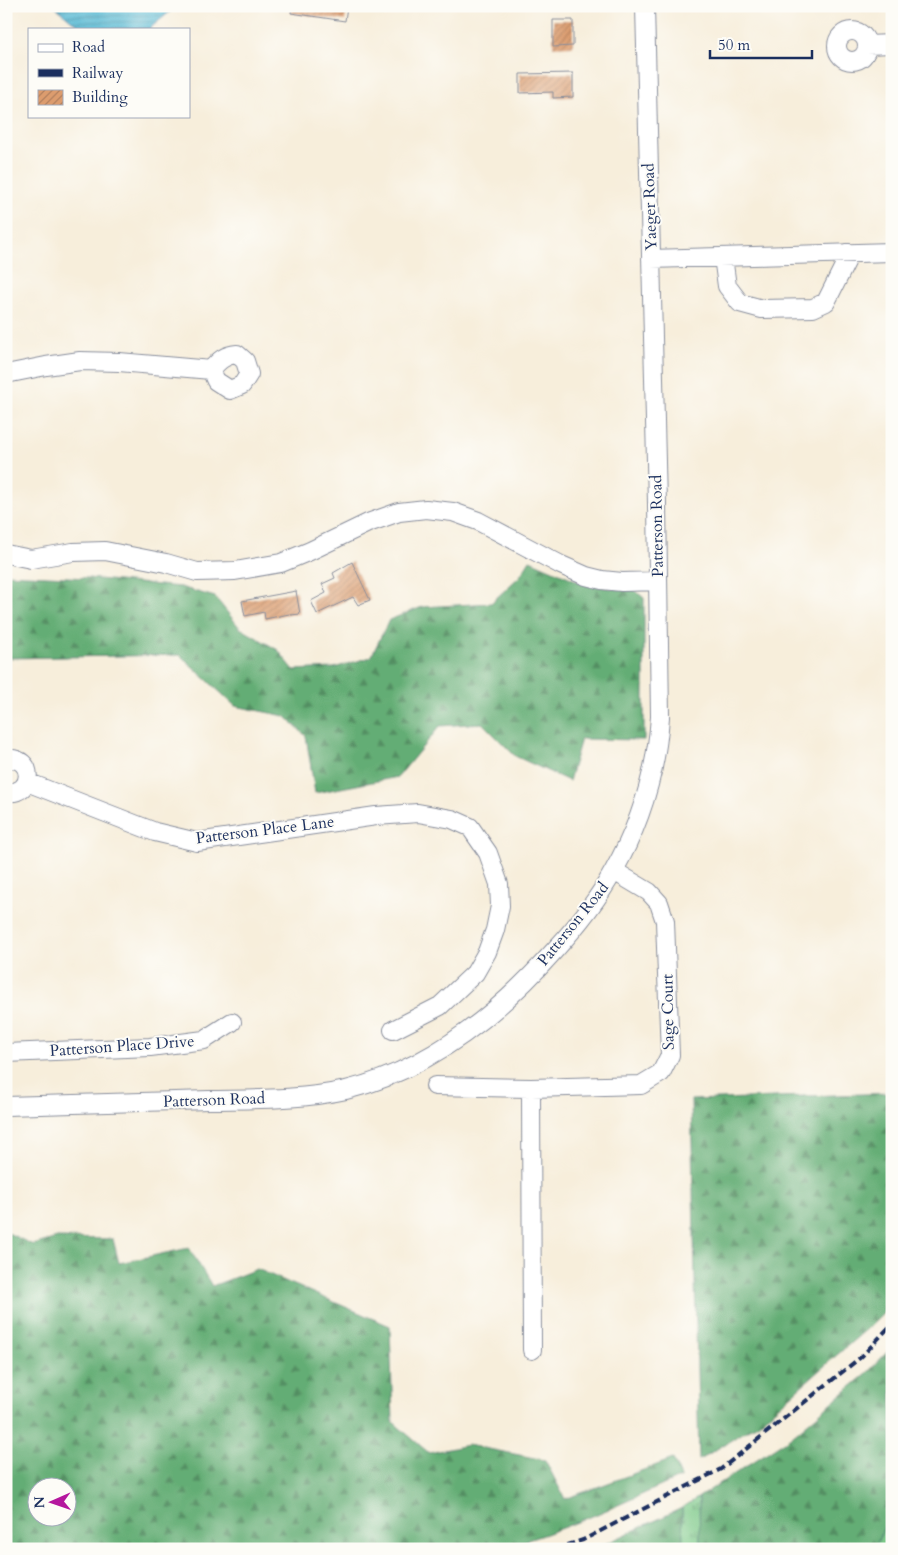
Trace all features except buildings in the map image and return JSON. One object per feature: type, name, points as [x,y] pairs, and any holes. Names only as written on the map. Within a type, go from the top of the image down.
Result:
[{"type":"street","name":"Yaeger Road","points":[[645,6],[651,259],[892,252]]},
{"type":"street","points":[[867,45],[892,44]]},
{"type":"street","points":[[723,257],[727,286],[740,303],[762,309],[813,308],[826,302],[847,260],[847,253]]},
{"type":"street","name":"Patterson Road","points":[[6,1106],[320,1095],[348,1089],[382,1078],[407,1068],[431,1055],[461,1037],[490,1014],[517,990],[564,939],[598,897],[631,836],[642,809],[654,769],[658,743],[660,677],[651,259]]},
{"type":"street","points":[[6,374],[80,362],[119,362],[211,370]]},
{"type":"street","points":[[6,554],[31,559],[73,552],[105,551],[166,563],[197,572],[235,571],[281,563],[368,523],[398,512],[426,509],[453,512],[478,521],[560,565],[586,576],[622,582],[658,581]]},
{"type":"street","points":[[6,759],[17,759],[26,766],[28,777],[27,782],[20,790],[6,792]]},
{"type":"street","name":"Patterson Place Lane","points":[[27,782],[155,832],[197,842],[376,816],[418,813],[452,819],[470,827],[488,853],[500,884],[500,906],[495,930],[487,952],[475,973],[440,1006],[394,1030]]},
{"type":"street","name":"Sage Court","points":[[435,1086],[531,1088],[640,1085],[662,1073],[670,1055],[666,921],[659,903],[649,892],[614,870]]},
{"type":"street","name":"Patterson Place Drive","points":[[6,1052],[150,1047],[204,1040],[232,1022]]},
{"type":"street","points":[[531,1088],[532,1350]]},
{"type":"green space","points":[[530,560],[587,585],[633,589],[644,598],[644,740],[581,739],[569,781],[515,756],[482,723],[440,726],[398,777],[315,793],[306,736],[285,716],[235,706],[180,655],[6,658],[6,574],[88,578],[180,587],[215,597],[240,628],[278,650],[294,670],[334,668],[371,657],[389,620],[422,607],[491,603],[520,576]]},
{"type":"green space","points":[[892,1093],[892,1304],[876,1321],[759,1423],[699,1460],[691,1100]]},
{"type":"green space","points":[[6,1232],[33,1245],[57,1238],[113,1239],[119,1263],[189,1248],[212,1286],[257,1269],[390,1326],[393,1422],[429,1453],[468,1445],[545,1460],[565,1499],[673,1459],[681,1477],[568,1526],[498,1549],[6,1549]]},
{"type":"green space","points":[[892,1347],[892,1511],[874,1549],[700,1549],[699,1497],[791,1437],[867,1373]]},
{"type":"green space","points":[[699,1497],[700,1549],[683,1549],[682,1508]]},
{"type":"green space","points":[[682,1508],[683,1549],[592,1549],[605,1544]]},
{"type":"green space","points":[[892,1511],[892,1549],[874,1549]]},
{"type":"water","points":[[54,6],[177,6],[150,28],[81,28]]},
{"type":"railway","points":[[555,1549],[583,1540],[721,1469],[861,1357],[892,1324]]}]
